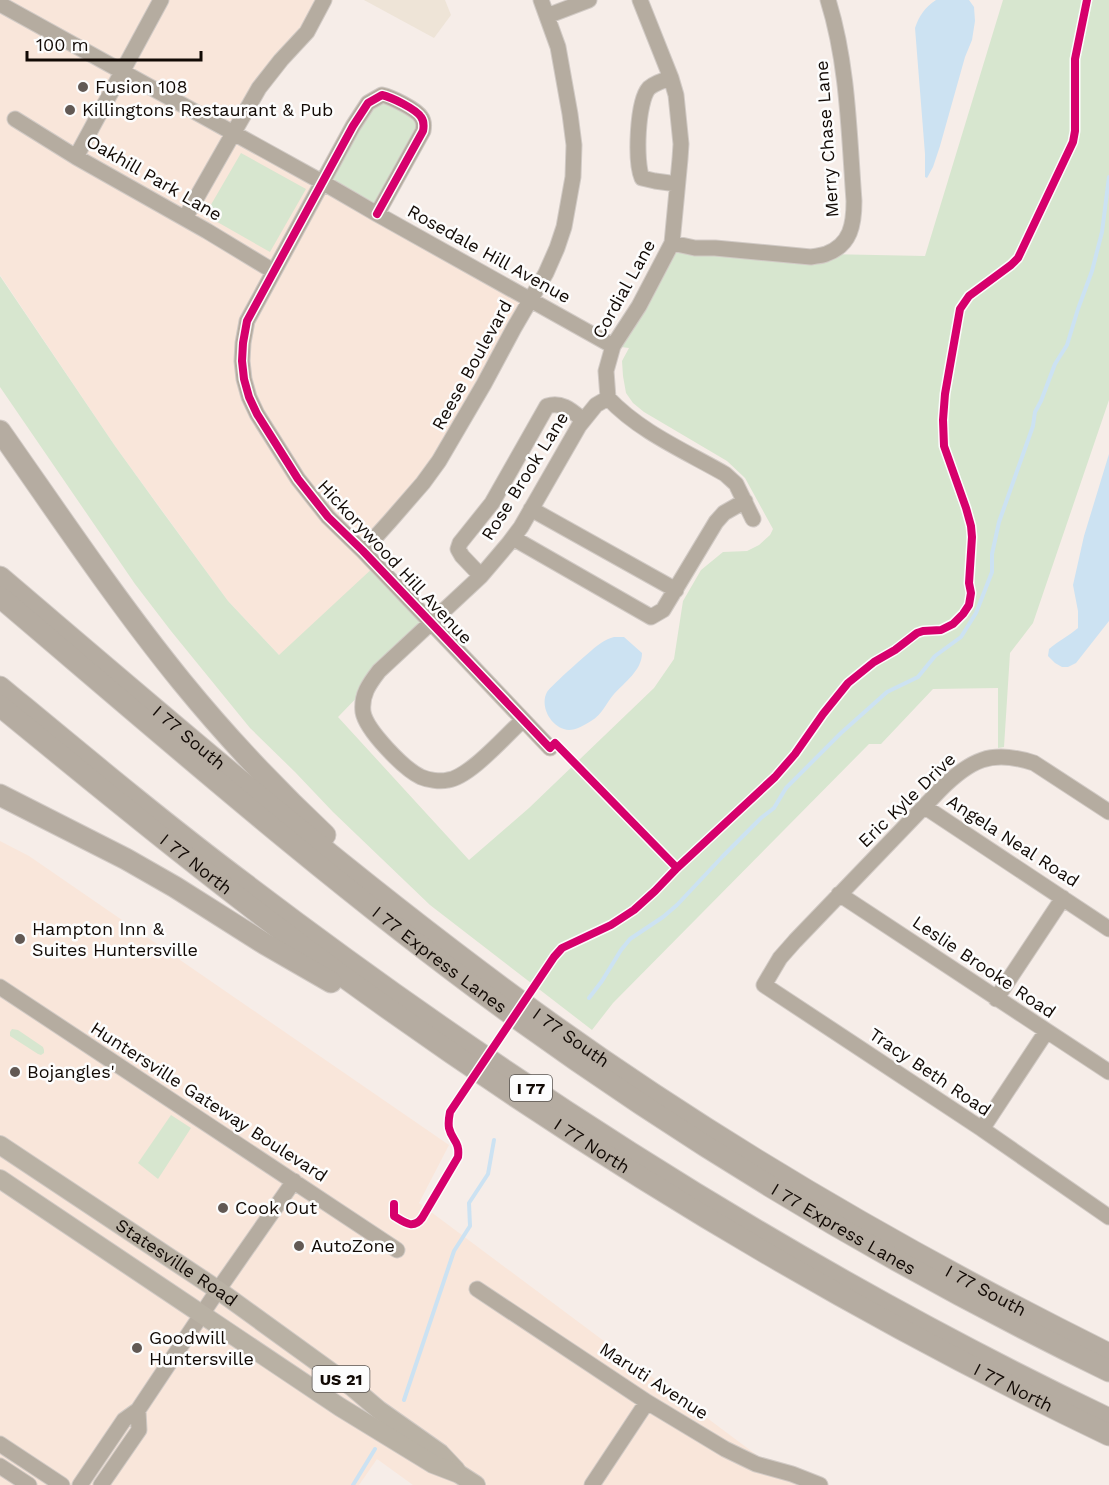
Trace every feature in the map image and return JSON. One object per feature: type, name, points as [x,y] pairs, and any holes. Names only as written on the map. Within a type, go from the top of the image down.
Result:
[{"type":"highway","points":[[0,431],[140,628],[220,727],[291,803],[447,947]]},
{"type":"highway","name":"I 77 South","points":[[0,577],[297,829],[523,1004],[618,1070],[778,1173],[942,1268],[1109,1354]]},
{"type":"highway","name":"I 77 Express Lanes","points":[[0,597],[305,854],[438,959],[566,1053],[699,1141],[825,1218],[992,1312],[1109,1371]]},
{"type":"highway","name":"I 77","points":[[0,687],[258,895],[378,983],[552,1102],[658,1170],[813,1262],[952,1339],[1109,1419]]},
{"type":"highway","name":"I 77 North","points":[[0,706],[232,894],[369,995],[579,1137],[787,1264],[945,1352],[1109,1436]]},
{"type":"highway","points":[[0,795],[126,859],[265,944],[438,1043]]},
{"type":"main road","name":"Statesville Road","points":[[0,1145],[218,1290],[440,1453],[459,1474]]},
{"type":"main road","name":"Statesville Road","points":[[0,1179],[340,1407],[433,1464],[459,1474],[476,1485]]},
{"type":"street","points":[[76,157],[161,0]]},
{"type":"street","points":[[185,218],[259,88],[270,72],[307,32],[324,0]]},
{"type":"street","name":"Reese Boulevard","points":[[363,551],[439,461],[558,249],[573,177],[574,145],[558,47],[541,0]]},
{"type":"street","points":[[547,16],[589,0]]},
{"type":"street","name":"Cordial Lane","points":[[608,398],[606,371],[613,346],[639,306],[672,243],[681,144],[676,95],[640,0]]},
{"type":"street","name":"Merry Chase Lane","points":[[672,243],[695,248],[811,257],[826,254],[840,246],[849,235],[854,219],[854,201],[845,92],[839,42],[828,0]]},
{"type":"street","name":"Rosedale Hill Avenue","points":[[0,4],[613,346]]},
{"type":"street","points":[[671,78],[649,89],[643,100],[638,158],[642,178],[677,184]]},
{"type":"street","name":"Hickorywood Hill Avenue","points":[[377,214],[423,131],[424,125],[419,114],[388,96],[382,95],[368,103],[353,126],[247,321],[242,362],[249,397],[257,414],[298,479],[328,517],[550,748]]},
{"type":"street","name":"Oakhill Park Lane","points":[[15,119],[273,271]]},
{"type":"street","points":[[608,398],[627,417],[642,427],[725,474],[736,484],[753,519]]},
{"type":"street","name":"Rose Brook Lane","points":[[523,720],[460,776],[448,780],[436,780],[423,778],[411,771],[386,748],[363,715],[363,699],[367,686],[380,671],[481,576],[513,538],[583,420],[596,405],[608,398]]},
{"type":"street","points":[[481,576],[462,556],[458,549],[460,543],[492,503],[547,406],[555,403],[568,407],[583,420]]},
{"type":"street","points":[[513,538],[651,617],[663,610],[716,522],[724,513],[745,501]]},
{"type":"street","points":[[531,508],[676,590]]},
{"type":"street","name":"Eric Kyle Drive","points":[[788,949],[957,774],[973,763],[1005,757],[1034,763],[1109,812]]},
{"type":"street","name":"Angela Neal Road","points":[[925,807],[1109,929]]},
{"type":"street","name":"Leslie Brooke Road","points":[[839,894],[1046,1032],[1107,1066]]},
{"type":"street","points":[[996,999],[1063,897]]},
{"type":"street","name":"Tracy Beth Road","points":[[788,949],[764,985],[982,1129],[1109,1217]]},
{"type":"street","name":"Huntersville Gateway Boulevard","points":[[0,987],[397,1250]]},
{"type":"street","points":[[982,1129],[1046,1032]]},
{"type":"street","points":[[80,1485],[124,1420],[138,1410],[294,1181]]},
{"type":"street","name":"Maruti Avenue","points":[[477,1289],[647,1402],[738,1456],[756,1464],[792,1473],[820,1485]]},
{"type":"street","points":[[592,1485],[647,1402]]},
{"type":"street","points":[[101,1485],[139,1430],[138,1410]]},
{"type":"street","points":[[0,1444],[62,1485]]},
{"type":"street","points":[[0,1466],[29,1485]]},
{"type":"shaded area","points":[[0,0],[333,0],[311,39],[276,74],[240,134],[531,299],[459,428],[363,551],[430,622],[379,671],[338,717],[228,601],[115,446],[0,275]]},
{"type":"shaded area","points":[[364,0],[445,0],[451,15],[434,38]]},
{"type":"shaded area","points":[[0,841],[29,856],[449,1145],[419,1203],[797,1485],[413,1485],[377,1459],[359,1485],[0,1485]]},
{"type":"green space","points":[[1003,0],[1109,0],[1109,400],[1033,623],[1010,653],[1004,747],[998,748],[998,688],[933,689],[881,744],[869,744],[613,1003],[592,1030],[430,905],[250,728],[171,631],[135,584],[0,387],[0,276],[115,446],[228,601],[279,655],[376,565],[430,622],[338,717],[469,860],[529,808],[654,688],[674,659],[683,601],[701,570],[723,552],[747,551],[759,545],[773,529],[745,478],[727,461],[644,412],[626,393],[622,361],[629,348],[613,346],[672,243],[826,254],[925,256]]},
{"type":"green space","points":[[375,98],[422,119],[377,214],[322,182]]},
{"type":"green space","points":[[241,153],[306,189],[270,252],[205,215]]},
{"type":"green space","points":[[12,1029],[18,1030],[43,1047],[44,1053],[38,1054],[10,1036]]},
{"type":"green space","points":[[171,1115],[191,1128],[158,1179],[138,1163]]},
{"type":"water","points":[[936,0],[969,0],[974,7],[975,21],[972,40],[940,146],[927,178],[925,177],[915,28],[923,12]]},
{"type":"water","points":[[1109,454],[1109,621],[1076,663],[1062,667],[1048,656],[1049,649],[1078,628],[1078,611],[1073,585],[1084,536]]},
{"type":"water","points":[[614,637],[624,637],[642,653],[636,670],[595,718],[572,730],[557,726],[546,710],[547,692],[597,646]]},
{"type":"waterway","points":[[589,998],[630,939],[677,905],[723,856],[774,808],[786,788],[841,733],[887,692],[918,677],[935,656],[961,637],[976,613],[992,572],[992,554],[999,522],[1033,426],[1035,412],[1055,364],[1067,345],[1092,271],[1102,232],[1109,177]]},
{"type":"waterway","points":[[404,1400],[454,1251],[470,1226],[469,1203],[488,1174],[494,1140]]},
{"type":"waterway","points":[[353,1485],[375,1449]]},
{"type":"cycle path","points":[[394,1204],[394,1216],[405,1222],[415,1224],[422,1218],[458,1157],[457,1144],[449,1128],[450,1112],[562,948],[611,925],[634,910],[655,891],[775,777],[848,683],[917,633],[941,630],[953,624],[969,605],[971,526],[944,446],[943,420],[945,394],[960,309],[969,296],[1018,258],[1073,142],[1075,59],[1087,0]]},
{"type":"cycle path","points":[[377,214],[424,127],[422,119],[414,110],[382,95],[368,103],[353,126],[247,321],[242,361],[249,397],[257,414],[298,479],[328,517],[550,748],[555,743],[677,868]]},
{"type":"place","name":"Fusion 108","points":[[83,87]]},
{"type":"place","name":"Killingtons Restaurant & Pub","points":[[70,110]]},
{"type":"place","name":"Hampton Inn & Suites Huntersville","points":[[20,939]]},
{"type":"place","name":"Bojangles'","points":[[15,1072]]},
{"type":"place","name":"Cook Out","points":[[223,1208]]},
{"type":"place","name":"AutoZone","points":[[299,1246]]},
{"type":"place","name":"Goodwill Huntersville","points":[[137,1348]]}]
